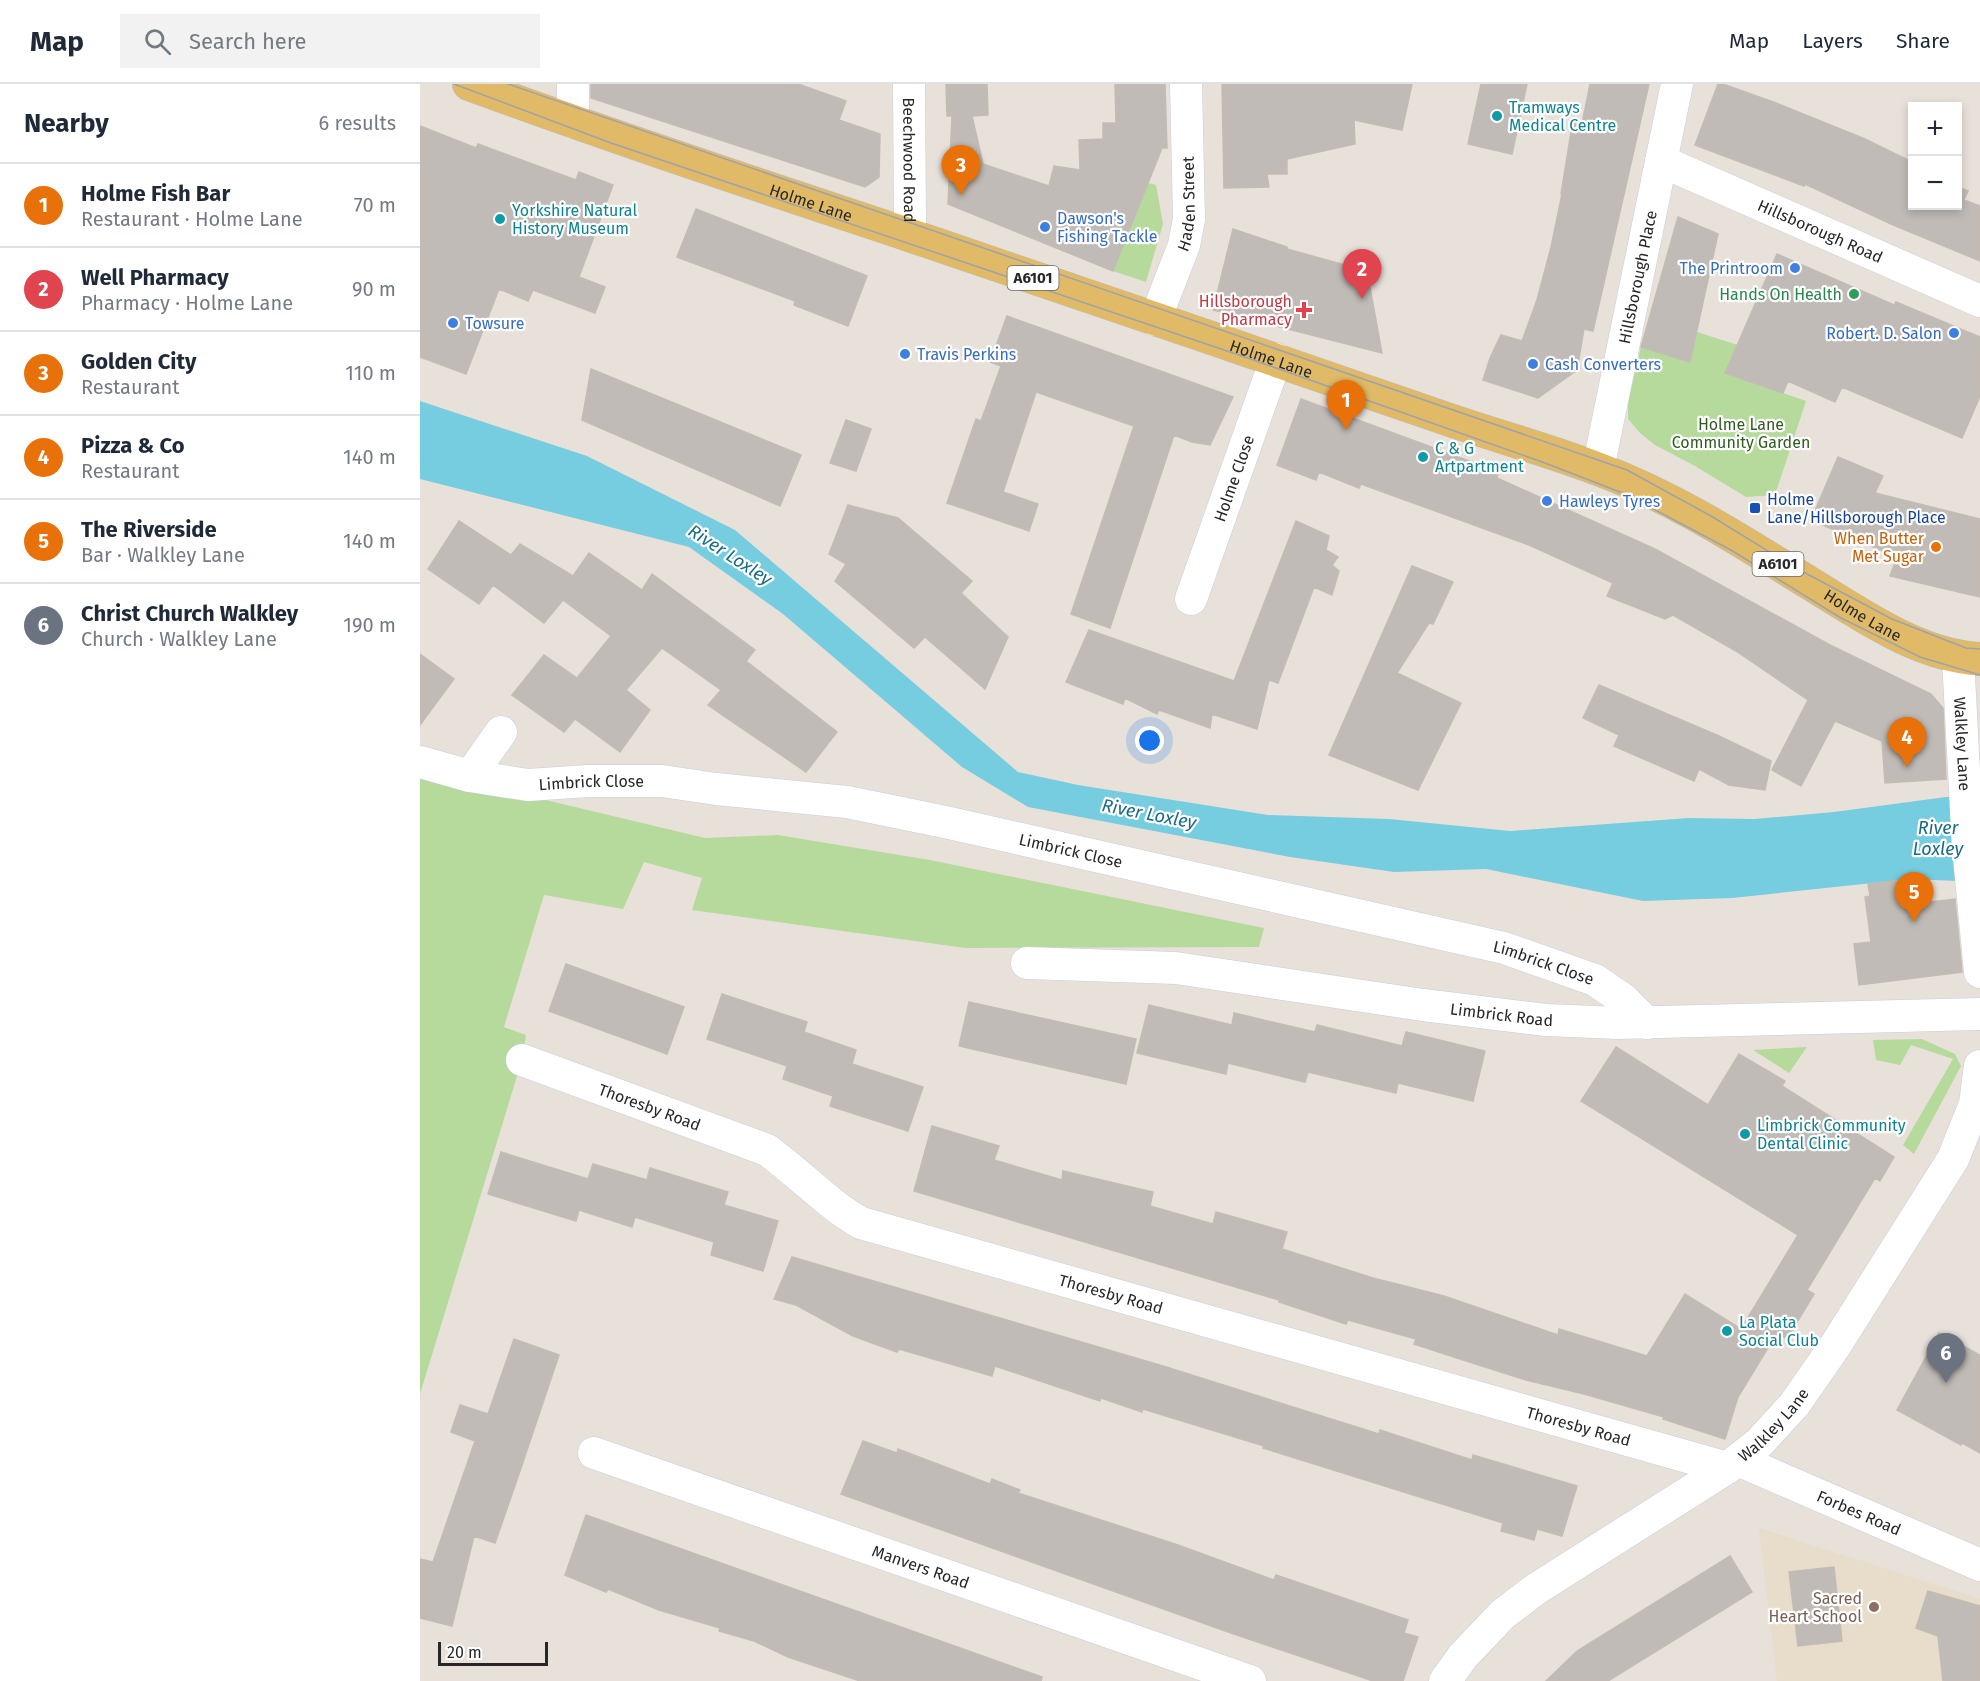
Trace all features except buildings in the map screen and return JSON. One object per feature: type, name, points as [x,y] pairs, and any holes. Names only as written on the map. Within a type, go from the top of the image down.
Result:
[{"type":"main road","name":"Holme Lane","points":[[469,84],[573,122],[1598,469],[1664,498],[1906,639],[1969,659]]},
{"type":"street","points":[[573,84],[573,122]]},
{"type":"street","name":"Beechwood Road","points":[[909,84],[912,236]]},
{"type":"street","name":"Haden Street","points":[[1155,320],[1184,245],[1189,219],[1186,84]]},
{"type":"street","name":"Hillsborough Place","points":[[1598,469],[1677,84]]},
{"type":"street","name":"Hillsborough Road","points":[[1661,161],[1980,301]]},
{"type":"street","name":"Holme Close","points":[[1191,599],[1276,359]]},
{"type":"street","name":"Walkley Lane","points":[[1969,659],[1965,788],[1980,972]]},
{"type":"street","points":[[470,776],[501,732]]},
{"type":"street","name":"Limbrick Close","points":[[420,762],[470,776],[528,785],[588,781],[662,781],[716,789],[847,802],[945,822],[1504,948],[1595,980],[1624,1000],[1647,1023]]},
{"type":"street","name":"Limbrick Road","points":[[1027,963],[1176,968],[1423,1005],[1546,1020],[1647,1023],[1980,1014]]},
{"type":"street","name":"Thoresby Road","points":[[522,1060],[767,1150],[843,1212],[861,1223],[1732,1464]]},
{"type":"street","name":"Walkley Lane","points":[[1445,1681],[1463,1656],[1503,1614],[1536,1589],[1732,1464],[1759,1443],[1794,1405],[1836,1346],[1953,1159],[1974,1104],[1980,1066]]},
{"type":"street","name":"Manvers Road","points":[[594,1453],[1250,1681]]},
{"type":"street","name":"Forbes Road","points":[[1732,1464],[1980,1565]]},
{"type":"shaded area","name":"Sacred Heart School","points":[[1759,1528],[1980,1599],[1980,1681],[1777,1681]]},
{"type":"green space","points":[[1148,183],[1156,185],[1163,224],[1146,282],[1113,271]]},
{"type":"green space","name":"Holme Lane Community Garden","points":[[1697,332],[1738,345],[1726,373],[1806,401],[1775,495],[1746,497],[1655,445],[1628,419],[1628,402],[1641,347],[1685,360]]},
{"type":"green space","points":[[420,770],[705,838],[778,835],[930,860],[1264,928],[1259,947],[965,948],[692,910],[702,878],[644,862],[623,909],[544,895],[504,1027],[526,1035],[522,1060],[420,1394]]},
{"type":"green space","points":[[1922,1039],[1955,1054],[1961,1066],[1914,1154],[1903,1145],[1953,1059],[1911,1045],[1900,1065],[1876,1060],[1873,1040]]},
{"type":"green space","points":[[1807,1047],[1789,1073],[1753,1050]]},
{"type":"water","name":"River Loxley","points":[[420,401],[587,456],[735,530],[1018,772],[1078,785],[1268,815],[1389,819],[1510,831],[1689,818],[1754,819],[1834,812],[1946,797],[1980,797],[1957,881],[1911,879],[1732,898],[1643,901],[1486,869],[1394,872],[1290,857],[1028,807],[962,767],[783,614],[689,547],[420,479]]},
{"type":"tram line","points":[[454,84],[611,143],[1242,356],[1545,463],[1625,494],[1731,550],[1841,618],[1920,657],[1980,675]]},
{"type":"tram line","points":[[508,84],[1627,470],[1711,516],[1794,567],[1892,619],[1966,648],[1980,649]]},
{"type":"place","name":"Tramways Medical Centre","points":[[1497,116]]},
{"type":"place","name":"Golden City","points":[[961,195]]},
{"type":"place","name":"Yorkshire Natural History Museum","points":[[500,219]]},
{"type":"place","name":"Dawson's Fishing Tackle","points":[[1045,227]]},
{"type":"place","name":"The Printroom","points":[[1795,268]]},
{"type":"place","name":"Hands On Health","points":[[1854,294]]},
{"type":"place","name":"Well Pharmacy","points":[[1362,299]]},
{"type":"place","name":"Hillsborough Pharmacy","points":[[1304,310]]},
{"type":"place","name":"Towsure","points":[[453,323]]},
{"type":"place","name":"Robert. D. Salon","points":[[1954,333]]},
{"type":"place","name":"Travis Perkins","points":[[905,354]]},
{"type":"place","name":"Cash Converters","points":[[1533,364]]},
{"type":"place","name":"Holme Fish Bar","points":[[1346,430]]},
{"type":"place","name":"C & G Artpartment","points":[[1423,457]]},
{"type":"place","name":"Hawleys Tyres","points":[[1547,501]]},
{"type":"place","name":"Holme Lane/Hillsborough Place","points":[[1755,508]]},
{"type":"place","name":"When Butter Met Sugar","points":[[1936,547]]},
{"type":"place","name":"Pizza & Co","points":[[1907,767]]},
{"type":"place","name":"The Riverside","points":[[1914,922]]},
{"type":"place","name":"Limbrick Community Dental Clinic","points":[[1745,1134]]},
{"type":"place","name":"La Plata Social Club","points":[[1727,1331]]},
{"type":"place","name":"Christ Church Walkley","points":[[1946,1383]]},
{"type":"place","name":"Sacred Heart School","points":[[1874,1607]]}]
